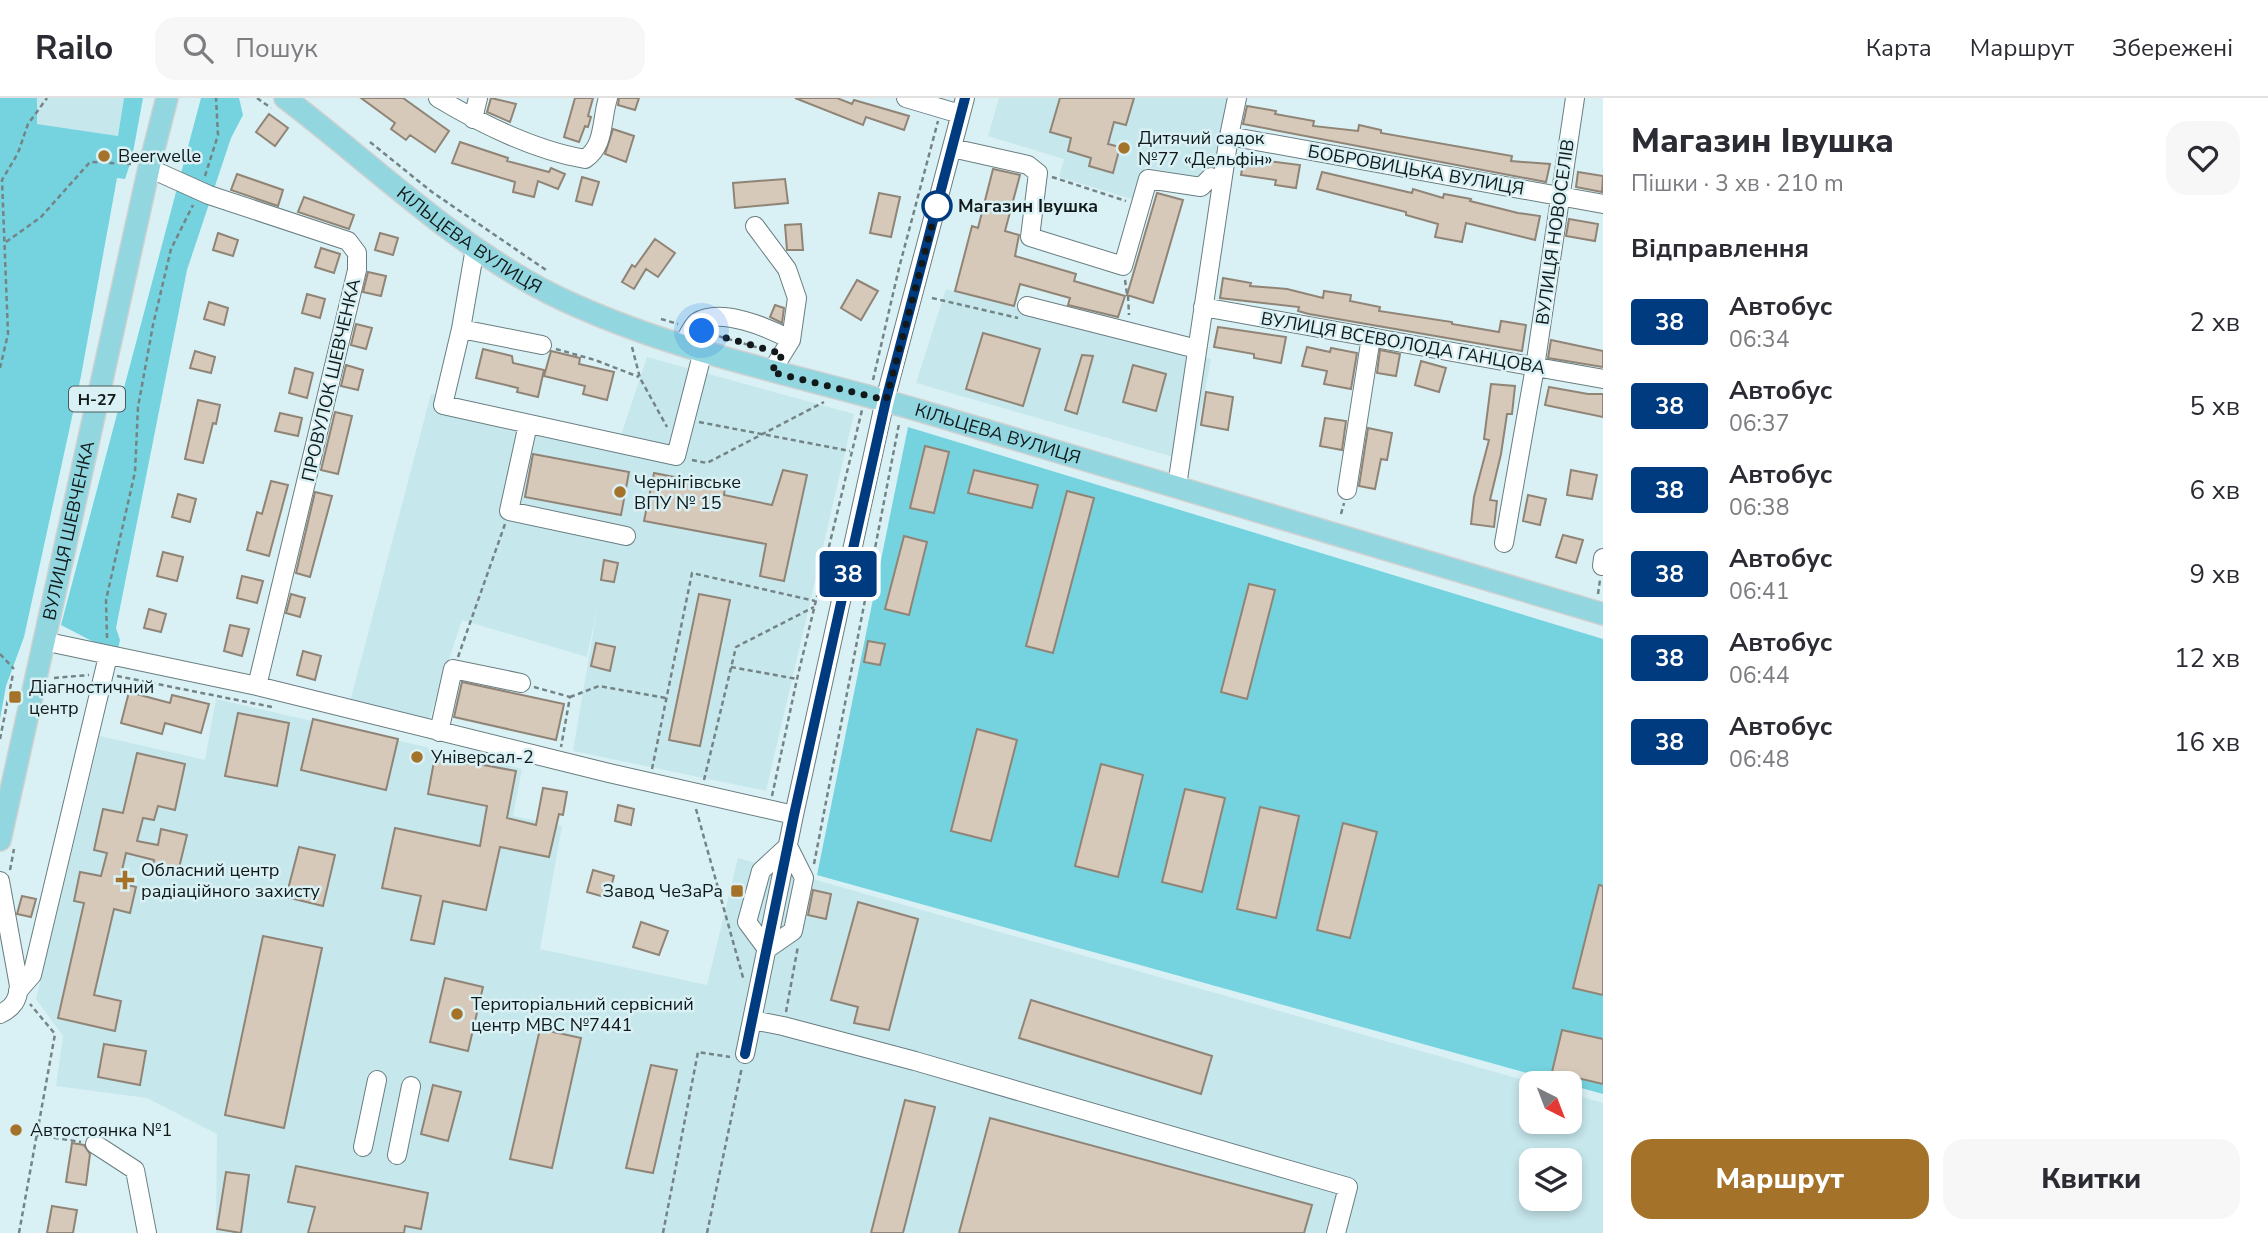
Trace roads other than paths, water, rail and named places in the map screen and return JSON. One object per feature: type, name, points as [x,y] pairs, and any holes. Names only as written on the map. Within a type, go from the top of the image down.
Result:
[{"type":"main road","name":"ВУЛИЦЯ ШЕВЧЕНКА","points":[[0,840],[140,166],[167,98]]},
{"type":"main road","name":"КІЛЬЦЕВА ВУЛИЦЯ","points":[[285,98],[475,248],[550,293],[654,338],[782,355],[886,400],[1603,614]]},
{"type":"street","points":[[438,98],[473,118],[535,146],[564,156],[585,159],[593,154],[599,144],[608,98]]},
{"type":"street","points":[[473,118],[478,98]]},
{"type":"street","points":[[745,1056],[794,815],[886,400],[962,106],[942,108],[906,98]]},
{"type":"street","points":[[1177,486],[1203,307],[1217,179],[1237,98]]},
{"type":"street","name":"ВУЛИЦЯ НОВОСЕЛІВ","points":[[1504,543],[1535,367],[1575,98]]},
{"type":"street","name":"БОБРОВИЦЬКА ВУЛИЦЯ","points":[[1229,136],[1603,204]]},
{"type":"street","points":[[952,148],[1028,165],[1038,173],[1030,237],[1123,266],[1148,179],[1202,187],[1217,179]]},
{"type":"street","name":"ПРОВУЛОК ШЕВЧЕНКА","points":[[140,166],[200,191],[348,241],[357,253],[357,270],[257,686]]},
{"type":"street","points":[[1193,170],[1217,179]]},
{"type":"street","points":[[755,226],[787,269],[797,298],[782,355]]},
{"type":"street","points":[[475,248],[461,329],[443,405],[676,456],[685,420],[695,324],[709,317],[742,320],[771,329],[782,355]]},
{"type":"street","points":[[1027,306],[1197,349]]},
{"type":"street","name":"ВУЛИЦЯ ВСЕВОЛОДА ГАНЦОВА","points":[[1203,307],[1603,379]]},
{"type":"street","points":[[461,329],[542,345]]},
{"type":"street","points":[[1347,490],[1371,337]]},
{"type":"street","points":[[528,424],[509,511],[626,536]]},
{"type":"street","points":[[43,641],[107,665],[257,686],[649,782],[698,801],[769,809],[794,815]]},
{"type":"street","points":[[0,1014],[14,1004],[19,991],[32,975],[107,665]]},
{"type":"street","points":[[439,732],[453,669],[521,683]]},
{"type":"street","points":[[0,881],[19,991]]},
{"type":"street","points":[[752,1020],[928,1065],[1348,1187],[1336,1233]]},
{"type":"street","points":[[363,1147],[377,1080]]},
{"type":"street","points":[[397,1155],[411,1086]]},
{"type":"street","points":[[95,1144],[135,1170],[147,1233]]},
{"type":"place","name":"Дитячий садок №77 «Дельфін»","points":[[1124,148]]},
{"type":"place","name":"Beerwelle","points":[[104,156]]},
{"type":"place","name":"Магазин Івушка","points":[[937,206]]},
{"type":"place","name":"Чернігівське ВПУ № 15","points":[[620,492]]},
{"type":"place","name":"Діагностичний центр","points":[[15,697]]},
{"type":"place","name":"Універсал-2","points":[[417,757]]},
{"type":"place","name":"Обласний центр радіаційного захисту","points":[[125,880]]},
{"type":"place","name":"Завод ЧеЗаРа","points":[[737,891]]},
{"type":"place","name":"Територіальний сервісний центр МВС №7441","points":[[457,1014]]},
{"type":"place","name":"Автостоянка №1","points":[[16,1130]]}]
